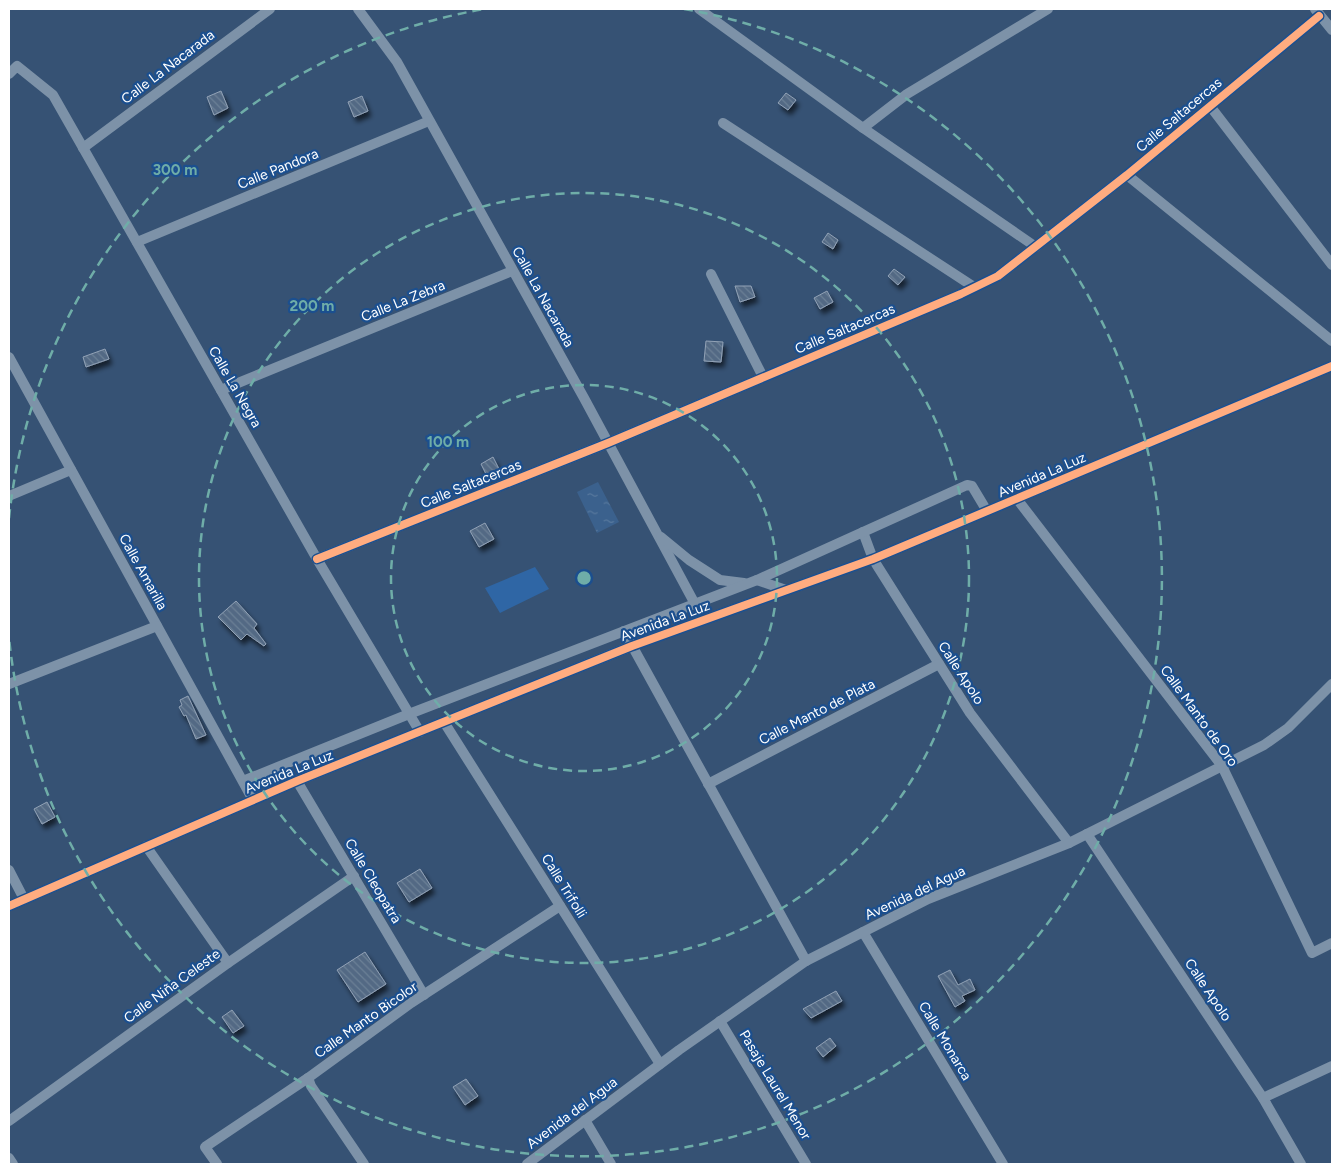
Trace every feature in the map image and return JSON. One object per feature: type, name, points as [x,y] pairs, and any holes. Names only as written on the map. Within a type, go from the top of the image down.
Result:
[{"type":"street","name":"Calle La Nacarada","points":[[83,148],[270,9]]},
{"type":"street","name":"Calle La Nacarada","points":[[358,9],[397,62],[608,443],[694,604]]},
{"type":"street","points":[[699,9],[863,128],[1036,246]]},
{"type":"street","points":[[863,128],[907,94],[1048,9]]},
{"type":"street","points":[[1317,12],[1332,30]]},
{"type":"street","name":"Calle Saltacercas","points":[[317,559],[608,443],[961,294],[998,276],[1128,175],[1317,12]]},
{"type":"street","name":"Calle La Negra","points":[[9,74],[17,66],[53,96],[317,559],[420,732]]},
{"type":"street","points":[[1210,106],[1332,265]]},
{"type":"street","name":"Calle Pandora","points":[[137,242],[429,121]]},
{"type":"street","points":[[723,123],[974,287]]},
{"type":"street","points":[[1128,175],[1332,341]]},
{"type":"street","name":"Calle La Zebra","points":[[221,390],[512,271]]},
{"type":"street","points":[[711,274],[763,377]]},
{"type":"street","name":"Calle Amarilla","points":[[9,357],[253,800]]},
{"type":"street","name":"Avenida La Luz","points":[[9,906],[253,800],[444,722],[632,646],[873,559],[1332,366]]},
{"type":"street","points":[[9,496],[71,470]]},
{"type":"street","name":"Avenida La Luz","points":[[243,781],[409,714],[753,582],[967,486],[972,486],[987,511]]},
{"type":"street","name":"Calle Manto de Oro","points":[[1017,498],[1222,766],[1312,953],[1332,943]]},
{"type":"street","name":"Calle Apolo","points":[[863,532],[873,559],[970,712],[1069,843]]},
{"type":"street","points":[[656,533],[689,560],[714,577],[731,582],[753,582],[786,590]]},
{"type":"street","points":[[9,684],[157,626]]},
{"type":"street","points":[[624,631],[806,961]]},
{"type":"street","name":"Calle Manto de Plata","points":[[708,784],[939,664]]},
{"type":"street","name":"Avenida del Agua","points":[[527,1164],[660,1064],[806,961],[928,900],[1069,843],[1222,766],[1276,737],[1288,728],[1332,684]]},
{"type":"street","name":"Calle Trifolli","points":[[444,722],[660,1064]]},
{"type":"street","name":"Calle Cleopatra","points":[[297,782],[424,995]]},
{"type":"street","name":"Calle Apolo","points":[[1087,834],[1263,1098],[1301,1164]]},
{"type":"street","points":[[146,846],[228,963]]},
{"type":"street","points":[[9,870],[24,899]]},
{"type":"street","name":"Calle Niña Celeste","points":[[9,1121],[228,963],[354,876]]},
{"type":"street","name":"Calle Manto Bicolor","points":[[217,1164],[205,1147],[308,1078],[411,1003],[560,906]]},
{"type":"street","name":"Calle Monarca","points":[[863,932],[1003,1164]]},
{"type":"street","name":"Pasaje Laurel Menor","points":[[720,1021],[806,1164]]},
{"type":"street","points":[[1263,1098],[1332,1066]]},
{"type":"street","points":[[308,1078],[311,1086],[364,1164]]},
{"type":"street","points":[[585,1120],[611,1164]]},
{"type":"street","points":[[9,1158],[13,1164]]},
{"type":"shaded area","points":[[535,567],[549,589],[500,613],[485,588]]},
{"type":"water","points":[[598,482],[619,522],[597,533],[577,492]]},
{"type":"building","points":[[221,91],[228,108],[214,115],[207,97]]},
{"type":"building","points":[[786,93],[796,100],[788,110],[778,103]]},
{"type":"building","points":[[362,96],[368,111],[354,117],[348,102]]},
{"type":"building","points":[[828,233],[838,240],[833,249],[822,242]]},
{"type":"building","points":[[894,269],[905,277],[898,285],[888,276]]},
{"type":"building","points":[[735,286],[751,286],[755,297],[740,302]]},
{"type":"building","points":[[827,291],[833,302],[820,309],[814,298]]},
{"type":"building","points":[[706,341],[723,342],[721,362],[704,361]]},
{"type":"building","points":[[105,349],[109,359],[86,367],[83,357]]},
{"type":"building","points":[[493,457],[499,469],[487,476],[481,464]]},
{"type":"building","points":[[485,523],[494,539],[479,547],[470,531]]},
{"type":"building","points":[[236,601],[257,624],[254,628],[266,644],[264,646],[247,634],[241,640],[218,617]]},
{"type":"building","points":[[188,696],[206,735],[196,739],[186,715],[184,716],[179,707],[182,705],[180,700]]},
{"type":"building","points":[[47,802],[55,817],[42,824],[34,809]]},
{"type":"building","points":[[420,869],[432,888],[409,902],[397,883]]},
{"type":"building","points":[[365,952],[386,984],[358,1002],[337,970]]},
{"type":"building","points":[[950,970],[958,985],[970,979],[975,990],[962,996],[965,1001],[955,1007],[938,976]]},
{"type":"building","points":[[836,991],[842,1001],[811,1018],[803,1009]]},
{"type":"building","points":[[232,1010],[244,1026],[233,1033],[222,1017]]},
{"type":"building","points":[[830,1038],[836,1046],[823,1057],[816,1048]]},
{"type":"building","points":[[466,1079],[478,1096],[465,1105],[453,1087]]},
{"type":"cycle path","points":[[317,559],[608,443],[961,294],[998,276],[1127,175],[1319,16]]},
{"type":"cycle path","points":[[9,906],[297,781],[632,646],[873,559],[1332,366]]}]
